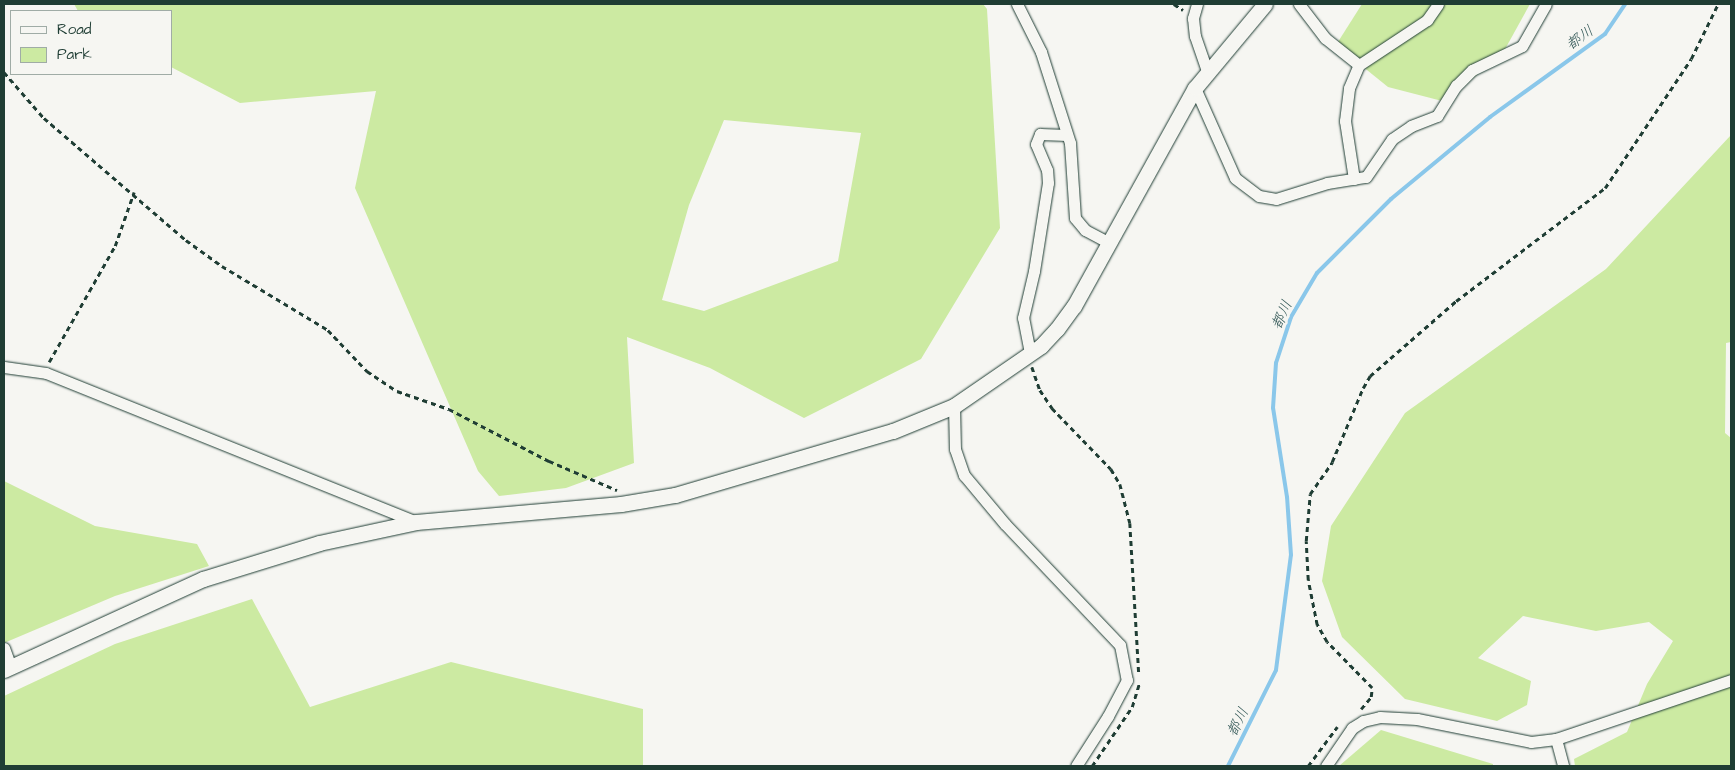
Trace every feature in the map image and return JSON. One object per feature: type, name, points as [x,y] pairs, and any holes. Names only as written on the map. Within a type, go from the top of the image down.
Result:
[{"type":"street","points":[[1017,4],[1041,52],[1067,135],[1074,174],[1075,218],[1085,230],[1109,243]]},
{"type":"street","points":[[1197,4],[1193,18],[1195,36],[1208,73]]},
{"type":"street","points":[[4,648],[7,669],[203,579],[319,543],[416,522],[642,500],[675,494],[893,431],[954,406],[1030,353],[1057,329],[1074,306],[1195,88],[1265,4]]},
{"type":"street","points":[[1299,4],[1325,38],[1359,66]]},
{"type":"street","points":[[1354,179],[1345,121],[1349,88],[1359,66],[1427,20],[1438,4]]},
{"type":"street","points":[[1195,88],[1235,178],[1259,196],[1276,199],[1327,183],[1366,177],[1392,139],[1411,126],[1436,116],[1456,86],[1472,70],[1522,46],[1546,4]]},
{"type":"street","points":[[1030,353],[1023,318],[1034,271],[1048,183],[1047,170],[1036,144],[1040,134],[1052,132],[1067,135]]},
{"type":"street","points":[[4,367],[46,373],[416,522]]},
{"type":"street","points":[[954,406],[955,449],[964,475],[1005,524],[1120,646],[1127,680],[1108,716],[1076,766]]},
{"type":"street","points":[[1326,766],[1352,728],[1363,721],[1380,717],[1417,719],[1531,742],[1556,739],[1731,680]]},
{"type":"street","points":[[1556,739],[1563,766]]},
{"type":"path","points":[[1353,714],[1366,704],[1372,688],[1360,673],[1332,648],[1317,625],[1308,580],[1306,541],[1310,494],[1332,462],[1363,388],[1370,376],[1456,301],[1605,188],[1624,164],[1648,120],[1694,52],[1718,4]]},
{"type":"path","points":[[4,72],[44,118],[134,192],[186,240],[222,266],[328,330],[367,371],[397,391],[449,409],[549,460],[642,500]]},
{"type":"path","points":[[46,373],[50,356],[115,246],[134,192]]},
{"type":"path","points":[[1030,353],[1040,390],[1052,408],[1111,469],[1120,484],[1130,523],[1139,687],[1123,723],[1092,766]]},
{"type":"path","points":[[1308,766],[1329,735],[1340,724]]},
{"type":"green space","points":[[74,4],[983,4],[987,9],[1000,228],[921,359],[804,418],[710,368],[627,337],[634,463],[566,488],[499,496],[478,471],[355,188],[376,91],[240,103],[172,68],[172,10],[77,10]],"holes":[[[724,120],[861,133],[838,261],[704,311],[662,300],[689,205]]]},
{"type":"green space","points":[[1362,4],[1530,4],[1504,51],[1446,102],[1388,87],[1336,45]]},
{"type":"green space","points":[[1731,135],[1731,342],[1726,343],[1725,433],[1731,438],[1731,766],[1575,766],[1574,759],[1627,732],[1647,684],[1673,641],[1649,622],[1596,631],[1523,616],[1478,658],[1531,681],[1527,705],[1497,721],[1405,699],[1342,637],[1322,581],[1331,526],[1405,413],[1606,269]]},
{"type":"green space","points":[[4,481],[95,526],[197,544],[209,566],[115,596],[4,643]]},
{"type":"green space","points":[[252,599],[310,707],[451,662],[643,709],[643,766],[4,766],[4,696],[115,644]]},
{"type":"green space","points":[[1381,730],[1493,764],[1493,766],[1339,766]]},
{"type":"waterway","name":"都川","points":[[1228,766],[1276,670],[1291,555],[1287,497],[1273,408],[1276,363],[1291,317],[1317,273],[1391,199],[1490,117],[1605,34],[1625,4]]}]
